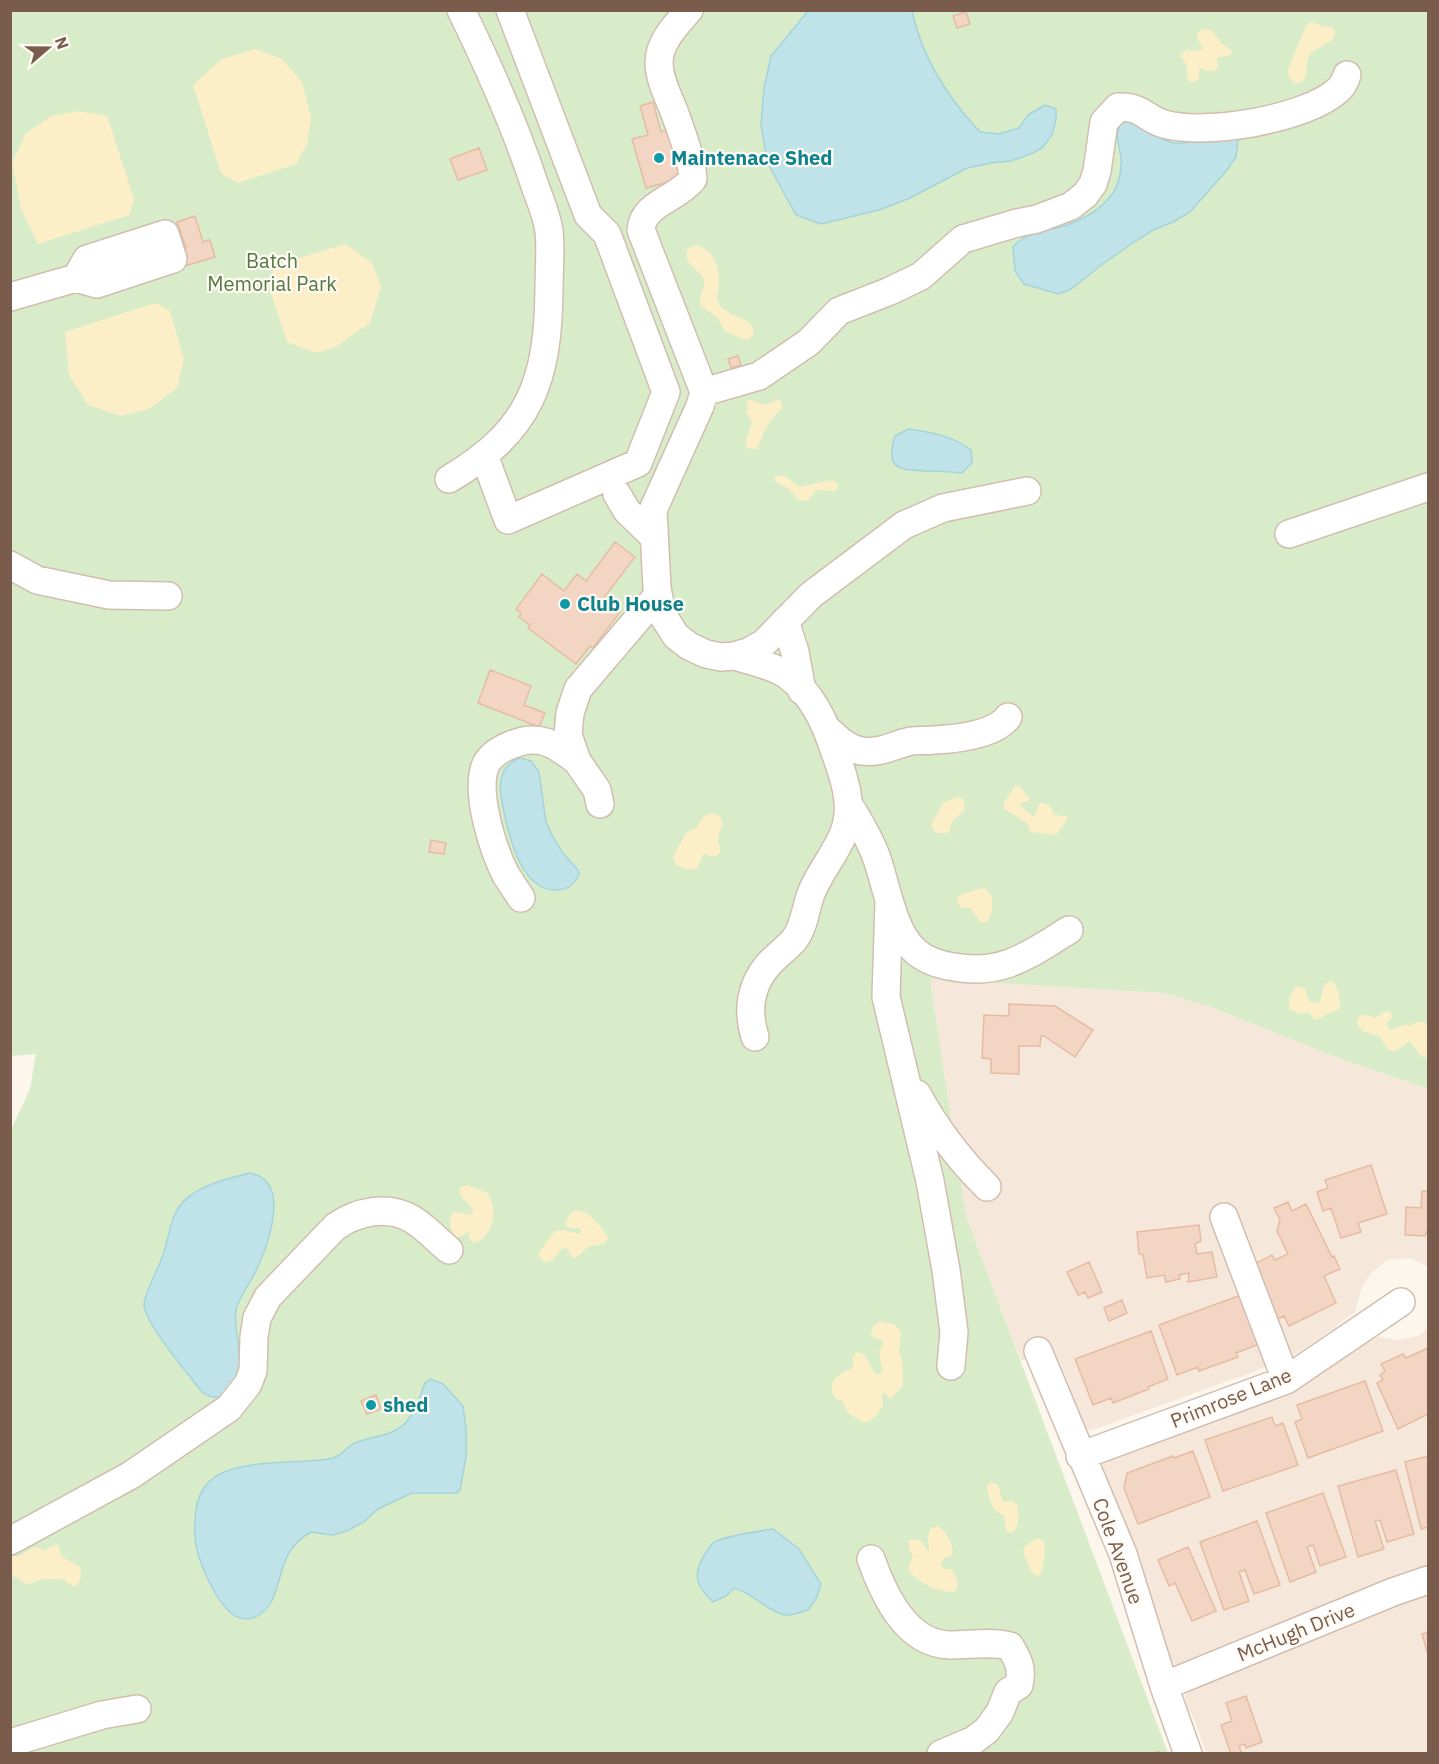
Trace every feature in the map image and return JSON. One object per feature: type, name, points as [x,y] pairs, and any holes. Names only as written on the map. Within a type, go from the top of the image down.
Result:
[{"type":"street","points":[[449,479],[474,464],[508,435],[530,401],[541,372],[548,325],[549,229],[517,133],[461,10]]},
{"type":"street","points":[[484,455],[508,520],[638,463],[666,392],[607,234],[588,215],[510,10]]},
{"type":"street","points":[[689,10],[664,42],[658,61],[663,83],[691,161],[693,179],[677,194],[650,210],[642,220],[642,230],[704,392],[700,406],[653,510],[658,595],[662,614],[676,636],[706,654],[734,656],[779,671],[802,691],[812,703],[826,728],[846,787],[850,814],[843,836],[812,891],[801,929],[794,940],[760,975],[754,987],[750,1008],[755,1037]]},
{"type":"street","points":[[704,392],[759,376],[809,342],[839,310],[890,291],[921,276],[963,239],[1037,219],[1071,206],[1085,195],[1098,171],[1104,122],[1118,107],[1130,106],[1163,124],[1183,127],[1228,125],[1282,117],[1309,108],[1336,92],[1343,85],[1347,75]]},
{"type":"street","points":[[10,297],[76,278]]},
{"type":"street","points":[[1289,534],[1428,487]]},
{"type":"street","points":[[734,656],[748,652],[764,643],[811,595],[904,525],[943,508],[1027,491]]},
{"type":"street","points":[[617,494],[627,511],[654,537]]},
{"type":"street","points":[[10,565],[37,580],[109,595],[168,596]]},
{"type":"street","points":[[600,804],[597,790],[577,760],[568,735],[570,713],[578,689],[658,595]]},
{"type":"street","points":[[785,621],[795,652],[802,691]]},
{"type":"street","points":[[826,728],[852,749],[871,752],[884,751],[916,740],[967,736],[998,727],[1008,717]]},
{"type":"street","points":[[521,898],[506,874],[488,823],[483,795],[486,763],[500,749],[516,742],[538,739],[559,747],[577,760]]},
{"type":"street","points":[[848,803],[865,831],[876,856],[889,901],[902,931],[912,949],[927,960],[945,966],[967,969],[1001,967],[1027,955],[1069,930]]},
{"type":"street","points":[[889,901],[886,997],[930,1181],[946,1270],[954,1332],[951,1366]]},
{"type":"street","points":[[902,1067],[931,1120],[963,1162],[987,1187]]},
{"type":"street","points":[[10,1541],[131,1475],[229,1408],[248,1384],[253,1371],[257,1318],[268,1297],[335,1227],[346,1219],[379,1210],[395,1214],[411,1219],[449,1250]]},
{"type":"street","points":[[1224,1217],[1286,1380]]},
{"type":"street","name":"Primrose Lane","points":[[1080,1456],[1286,1380],[1401,1302]]},
{"type":"street","name":"Cole Avenue","points":[[1038,1351],[1080,1456],[1123,1554],[1164,1686],[1188,1754]]},
{"type":"street","points":[[871,1559],[889,1601],[915,1632],[932,1642],[948,1645],[995,1642],[1010,1646],[1019,1662],[1022,1672],[1019,1685],[1008,1692],[1000,1712],[987,1730],[974,1740],[941,1754]]},
{"type":"street","name":"McHugh Drive","points":[[1164,1686],[1393,1592],[1428,1580]]},
{"type":"street","points":[[10,1743],[102,1714],[137,1709]]},
{"type":"path","points":[[1153,1754],[1158,1751],[1158,1754]]},
{"type":"shaded area","points":[[930,979],[1163,993],[1208,1006],[1336,1057],[1428,1089],[1428,1267],[1410,1258],[1388,1260],[1372,1272],[1362,1287],[1355,1312],[1286,1360],[1090,1431],[1080,1425],[1053,1349],[1021,1361],[966,1216]]},
{"type":"shaded area","points":[[1428,1328],[1428,1565],[1179,1665],[1171,1662],[1162,1649],[1102,1474],[1103,1462],[1366,1341],[1378,1337],[1400,1340],[1418,1336]]},
{"type":"shaded area","points":[[1428,1594],[1428,1753],[1206,1753],[1187,1706],[1185,1696],[1189,1689]]},
{"type":"green space","name":"Batch Memorial Park","points":[[10,11],[1428,11],[1428,1089],[1336,1057],[1208,1006],[1163,993],[930,979],[966,1216],[1168,1753],[11,1753],[10,1132],[30,1089],[36,1054],[11,1056]]},
{"type":"sand","points":[[1311,22],[1332,27],[1335,31],[1334,38],[1310,54],[1306,77],[1300,83],[1294,83],[1289,77],[1288,69],[1306,26]]},
{"type":"sand","points":[[1204,29],[1213,32],[1232,53],[1217,58],[1218,67],[1214,71],[1199,69],[1199,80],[1193,82],[1187,77],[1187,65],[1180,55],[1187,50],[1203,49],[1197,38],[1198,32]]},
{"type":"sand","points":[[255,49],[282,59],[302,82],[311,118],[307,144],[296,164],[238,183],[221,173],[193,85],[222,59]]},
{"type":"sand","points":[[79,111],[107,116],[134,199],[129,215],[38,244],[21,208],[12,163],[26,133],[52,116]]},
{"type":"sand","points":[[345,244],[372,263],[381,287],[370,323],[335,347],[316,353],[287,342],[268,284],[275,266]]},
{"type":"sand","points":[[697,245],[709,252],[716,264],[719,277],[717,298],[721,306],[747,321],[754,330],[748,340],[724,331],[718,318],[700,305],[705,282],[687,259],[688,248]]},
{"type":"sand","points":[[155,303],[170,311],[184,359],[177,388],[149,409],[121,416],[88,405],[69,375],[65,332]]},
{"type":"sand","points":[[751,400],[764,405],[778,400],[781,401],[782,409],[769,423],[757,449],[749,449],[745,444],[752,422],[747,412],[747,401]]},
{"type":"sand","points":[[781,475],[799,487],[831,480],[838,486],[835,491],[817,490],[807,501],[803,501],[775,481],[775,476]]},
{"type":"sand","points":[[1015,785],[1020,787],[1029,798],[1029,801],[1020,805],[1032,816],[1035,816],[1039,804],[1043,803],[1050,806],[1054,815],[1067,816],[1067,820],[1056,835],[1031,832],[1027,823],[1004,809],[1004,803]]},
{"type":"sand","points":[[957,797],[962,798],[965,810],[951,822],[948,833],[936,833],[931,825],[943,803]]},
{"type":"sand","points":[[712,813],[723,821],[718,838],[720,853],[713,857],[703,855],[698,867],[690,870],[676,865],[673,856],[687,832],[696,828],[703,817]]},
{"type":"sand","points":[[982,888],[987,890],[992,897],[992,912],[988,921],[981,923],[970,908],[959,906],[957,899],[962,894]]},
{"type":"sand","points":[[1332,981],[1339,995],[1339,1010],[1317,1020],[1310,1013],[1300,1014],[1289,1009],[1289,999],[1296,986],[1305,988],[1309,1001],[1318,1003],[1324,985]]},
{"type":"sand","points":[[1389,1011],[1393,1016],[1386,1024],[1390,1030],[1405,1025],[1411,1026],[1417,1022],[1424,1022],[1428,1026],[1426,1044],[1428,1058],[1421,1056],[1410,1041],[1396,1051],[1388,1050],[1380,1037],[1363,1031],[1357,1024],[1358,1018],[1362,1015],[1376,1018]]},
{"type":"sand","points":[[467,1185],[487,1193],[493,1206],[493,1221],[490,1228],[487,1234],[475,1243],[469,1240],[469,1231],[456,1237],[450,1224],[455,1212],[472,1215],[473,1209],[460,1193],[461,1187]]},
{"type":"sand","points":[[575,1210],[585,1213],[594,1220],[608,1238],[603,1244],[591,1246],[574,1258],[568,1249],[563,1248],[553,1259],[544,1262],[538,1254],[555,1231],[564,1230],[579,1234],[581,1232],[581,1229],[566,1227],[565,1223]]},
{"type":"sand","points":[[881,1321],[896,1325],[901,1333],[899,1352],[902,1361],[903,1386],[890,1399],[882,1393],[883,1407],[874,1418],[864,1423],[848,1413],[842,1401],[835,1398],[832,1387],[838,1376],[853,1368],[853,1357],[857,1352],[864,1354],[875,1374],[882,1372],[879,1351],[884,1342],[870,1335],[874,1325]]},
{"type":"sand","points":[[989,1483],[999,1486],[1003,1502],[1013,1501],[1017,1505],[1018,1524],[1012,1533],[1008,1532],[1005,1527],[1005,1516],[997,1512],[992,1505],[987,1487]]},
{"type":"sand","points":[[937,1526],[950,1540],[953,1552],[951,1556],[944,1558],[941,1565],[944,1569],[954,1571],[958,1584],[953,1592],[928,1585],[916,1578],[908,1568],[913,1556],[909,1550],[909,1541],[920,1540],[929,1553],[930,1529]]},
{"type":"sand","points":[[1036,1539],[1043,1540],[1044,1548],[1043,1564],[1039,1576],[1032,1573],[1023,1552],[1025,1546]]},
{"type":"sand","points":[[56,1544],[62,1557],[80,1567],[79,1583],[75,1587],[62,1579],[42,1579],[28,1584],[17,1577],[11,1577],[11,1555],[18,1557],[34,1547],[45,1550]]},
{"type":"water","points":[[808,11],[912,11],[922,44],[937,76],[980,132],[999,134],[1019,128],[1028,115],[1045,105],[1056,109],[1052,135],[1042,148],[1033,153],[1011,161],[967,168],[910,198],[879,210],[821,224],[796,215],[767,162],[761,124],[764,88],[771,56]]},
{"type":"water","points":[[1130,116],[1162,139],[1173,143],[1232,135],[1238,141],[1236,157],[1190,212],[1134,242],[1071,289],[1059,294],[1024,284],[1015,271],[1013,247],[1030,235],[1064,226],[1083,218],[1095,211],[1110,197],[1118,183],[1120,172],[1121,157],[1117,134],[1120,125]]},
{"type":"water","points":[[908,429],[933,433],[957,441],[971,450],[972,463],[962,473],[910,470],[897,466],[892,456],[895,436]]},
{"type":"water","points":[[520,758],[531,761],[539,772],[546,822],[562,852],[578,870],[579,875],[571,886],[558,890],[546,889],[536,883],[527,875],[515,852],[503,809],[500,783],[506,768]]},
{"type":"water","points":[[250,1173],[262,1178],[270,1187],[274,1212],[272,1226],[256,1270],[236,1309],[235,1319],[241,1369],[239,1380],[235,1389],[226,1395],[213,1397],[201,1391],[168,1349],[152,1325],[144,1302],[180,1205],[188,1197],[207,1186]]},
{"type":"water","points":[[430,1379],[443,1384],[463,1406],[466,1457],[460,1490],[457,1493],[412,1493],[378,1509],[365,1521],[349,1530],[333,1535],[311,1532],[304,1536],[289,1553],[267,1608],[261,1614],[249,1619],[233,1615],[215,1593],[197,1550],[195,1514],[204,1488],[214,1478],[228,1471],[245,1466],[333,1458],[355,1443],[397,1430],[410,1417],[425,1383]]},
{"type":"water","points":[[773,1529],[799,1549],[821,1584],[816,1599],[808,1610],[784,1615],[734,1588],[726,1596],[713,1602],[703,1591],[697,1574],[701,1561],[711,1545],[725,1538]]},
{"type":"building","points":[[966,12],[970,24],[957,28],[953,16]]},
{"type":"building","name":"Maintenace Shed","points":[[653,102],[661,132],[673,128],[686,177],[646,188],[632,139],[648,135],[640,106]]},
{"type":"building","points":[[479,148],[487,170],[458,180],[450,159]]},
{"type":"building","points":[[195,216],[203,242],[210,240],[215,257],[185,266],[180,249],[186,248],[177,222]]},
{"type":"building","points":[[738,356],[741,365],[731,368],[728,359]]},
{"type":"building","name":"Club House","points":[[615,542],[635,557],[603,599],[620,612],[593,648],[590,646],[576,664],[528,628],[530,625],[519,617],[521,613],[516,609],[542,574],[564,591],[577,574],[586,581]]},
{"type":"building","points":[[490,670],[531,686],[524,705],[545,713],[539,727],[478,703]]},
{"type":"building","points":[[431,840],[446,843],[444,854],[429,852]]},
{"type":"building","points":[[1009,1004],[1055,1006],[1093,1030],[1075,1057],[1041,1036],[1040,1046],[1019,1046],[1019,1074],[991,1073],[991,1059],[982,1058],[984,1015],[1009,1016]]},
{"type":"building","points":[[1371,1165],[1387,1214],[1358,1223],[1361,1232],[1341,1238],[1331,1208],[1323,1211],[1317,1192],[1328,1188],[1325,1180]]},
{"type":"building","points":[[1422,1191],[1428,1191],[1428,1230],[1425,1236],[1405,1235],[1406,1207],[1421,1208]]},
{"type":"building","points":[[1288,1202],[1292,1211],[1306,1204],[1340,1269],[1324,1276],[1336,1303],[1289,1326],[1284,1316],[1278,1319],[1252,1265],[1272,1255],[1275,1260],[1288,1254],[1277,1231],[1280,1220],[1274,1208]]},
{"type":"building","points":[[1199,1225],[1201,1241],[1195,1244],[1197,1254],[1212,1252],[1217,1277],[1188,1282],[1189,1273],[1179,1275],[1180,1279],[1166,1282],[1164,1275],[1147,1278],[1143,1255],[1139,1254],[1137,1232]]},
{"type":"building","points":[[1089,1262],[1102,1292],[1088,1298],[1085,1292],[1078,1295],[1067,1272]]},
{"type":"building","points":[[1241,1295],[1259,1344],[1236,1353],[1238,1357],[1199,1371],[1198,1367],[1177,1375],[1159,1325]]},
{"type":"building","points":[[1122,1300],[1127,1313],[1109,1321],[1104,1308]]},
{"type":"building","points":[[1151,1331],[1168,1379],[1113,1403],[1111,1398],[1093,1405],[1075,1359]]},
{"type":"building","points":[[1428,1348],[1428,1414],[1398,1429],[1377,1383],[1383,1380],[1380,1375],[1385,1371],[1381,1364],[1403,1354],[1406,1358]]},
{"type":"building","points":[[1365,1381],[1383,1431],[1308,1458],[1295,1422],[1302,1419],[1297,1405]]},
{"type":"building","name":"shed","points":[[376,1395],[381,1409],[367,1414],[361,1401]]},
{"type":"building","points":[[1272,1417],[1275,1426],[1283,1423],[1298,1465],[1223,1491],[1205,1440]]},
{"type":"building","points":[[1193,1451],[1210,1497],[1138,1524],[1124,1488],[1127,1473]]},
{"type":"building","points":[[1428,1456],[1428,1527],[1421,1529],[1405,1462]]},
{"type":"building","points":[[1396,1470],[1414,1534],[1387,1542],[1380,1520],[1375,1521],[1384,1549],[1358,1557],[1338,1486]]},
{"type":"building","points":[[1323,1493],[1346,1557],[1320,1566],[1313,1545],[1307,1547],[1316,1572],[1290,1582],[1266,1513]]},
{"type":"building","points":[[1257,1521],[1280,1585],[1254,1594],[1245,1570],[1239,1572],[1249,1601],[1224,1610],[1200,1542]]},
{"type":"building","points":[[1188,1547],[1216,1611],[1192,1621],[1175,1583],[1169,1586],[1158,1560]]},
{"type":"building","points":[[1428,1632],[1428,1655],[1422,1634]]},
{"type":"building","points":[[1246,1696],[1262,1742],[1246,1748],[1245,1744],[1239,1746],[1242,1754],[1231,1754],[1221,1725],[1232,1721],[1226,1703]]},
{"type":"place","name":"Maintenace Shed","points":[[659,158]]},
{"type":"place","name":"Club House","points":[[565,604]]},
{"type":"place","name":"shed","points":[[371,1405]]}]
